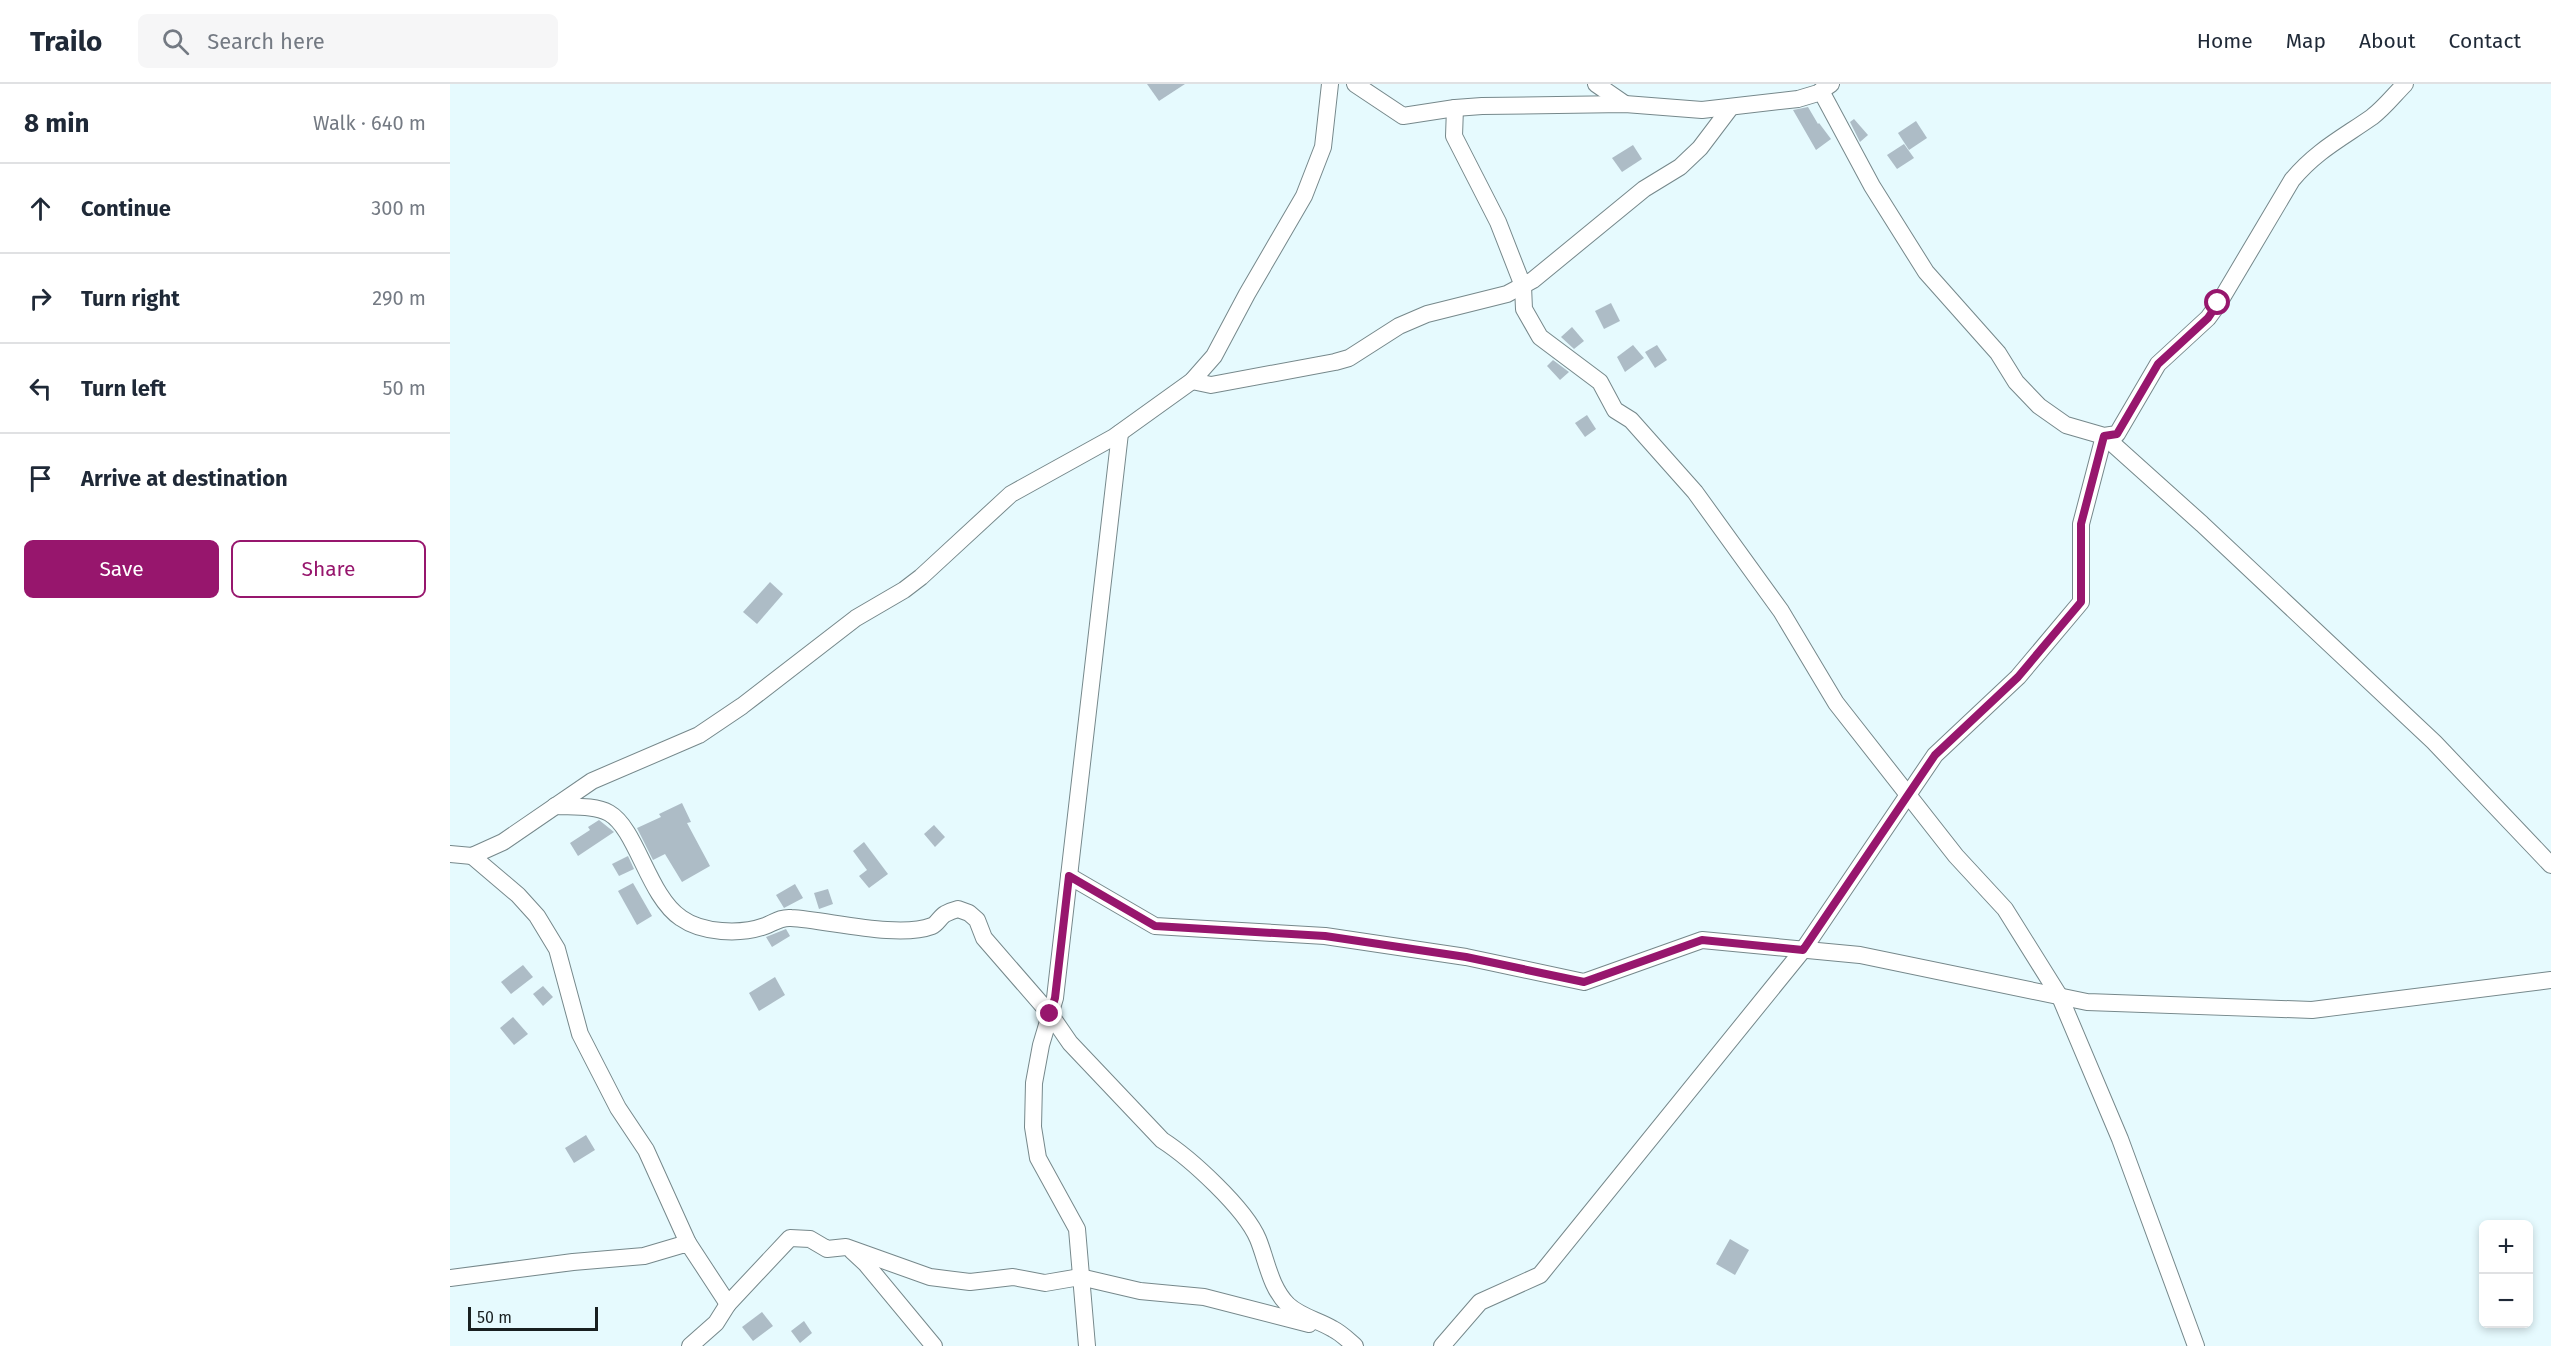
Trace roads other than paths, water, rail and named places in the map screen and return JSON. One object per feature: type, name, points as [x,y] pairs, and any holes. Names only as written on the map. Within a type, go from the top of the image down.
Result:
[{"type":"street","points":[[450,854],[472,856],[503,842],[592,781],[699,735],[742,706],[856,618],[912,584],[1011,494],[1119,433],[1191,381],[1214,356],[1304,196],[1323,147],[1330,84]]},
{"type":"street","points":[[1355,84],[1403,116],[1455,108],[1625,104],[1702,110],[1798,99],[1826,87],[1872,186],[1926,272],[1998,353],[2016,382],[2039,406],[2066,425],[2104,436],[2117,434],[2158,364],[2213,310],[2292,180],[2305,164],[2329,144],[2373,116],[2405,84]]},
{"type":"street","points":[[1596,84],[1625,104]]},
{"type":"street","points":[[1455,108],[1454,136],[1498,222],[1523,286],[1524,309],[1540,337],[1600,382],[1615,410],[1631,420],[1695,492],[1782,612],[1836,703],[1956,856],[2005,909],[2060,997],[2120,1139],[2196,1346]]},
{"type":"street","points":[[1191,381],[1210,385],[1335,363],[1349,358],[1400,326],[1427,314],[1508,294],[1533,280],[1644,189],[1680,167],[1700,148],[1731,108]]},
{"type":"street","points":[[1087,1346],[1077,1229],[1038,1158],[1032,1127],[1034,1083],[1041,1045],[1055,998],[1119,433]]},
{"type":"street","points":[[1442,1346],[1480,1302],[1540,1275],[1803,950],[1935,755],[2018,677],[2081,602],[2081,524],[2104,436]]},
{"type":"street","points":[[2104,436],[2202,524],[2434,742],[2551,865]]},
{"type":"street","points":[[555,806],[597,809],[610,813],[622,824],[663,900],[678,916],[707,929],[735,931],[789,918],[901,930],[933,926],[944,914],[958,909],[977,920],[984,938],[1050,1014],[1070,1043],[1147,1125],[1162,1140],[1180,1152],[1243,1216],[1258,1240],[1274,1284],[1288,1305],[1305,1317],[1333,1329],[1354,1346]]},
{"type":"street","points":[[472,856],[518,894],[537,916],[557,949],[580,1034],[618,1108],[646,1150],[688,1243],[728,1304]]},
{"type":"street","points":[[1069,876],[1155,926],[1325,936],[1466,957],[1584,982],[1702,940],[1860,956],[2087,1002],[2312,1010],[2551,980]]},
{"type":"street","points":[[690,1346],[716,1323],[728,1304],[790,1238],[810,1239],[827,1249],[846,1246],[930,1277],[970,1281],[1013,1278],[1045,1283],[1080,1276],[1140,1291],[1204,1298],[1333,1329]]},
{"type":"street","points":[[450,1278],[573,1262],[644,1257],[688,1243]]},
{"type":"street","points":[[846,1246],[866,1264],[934,1346]]}]
